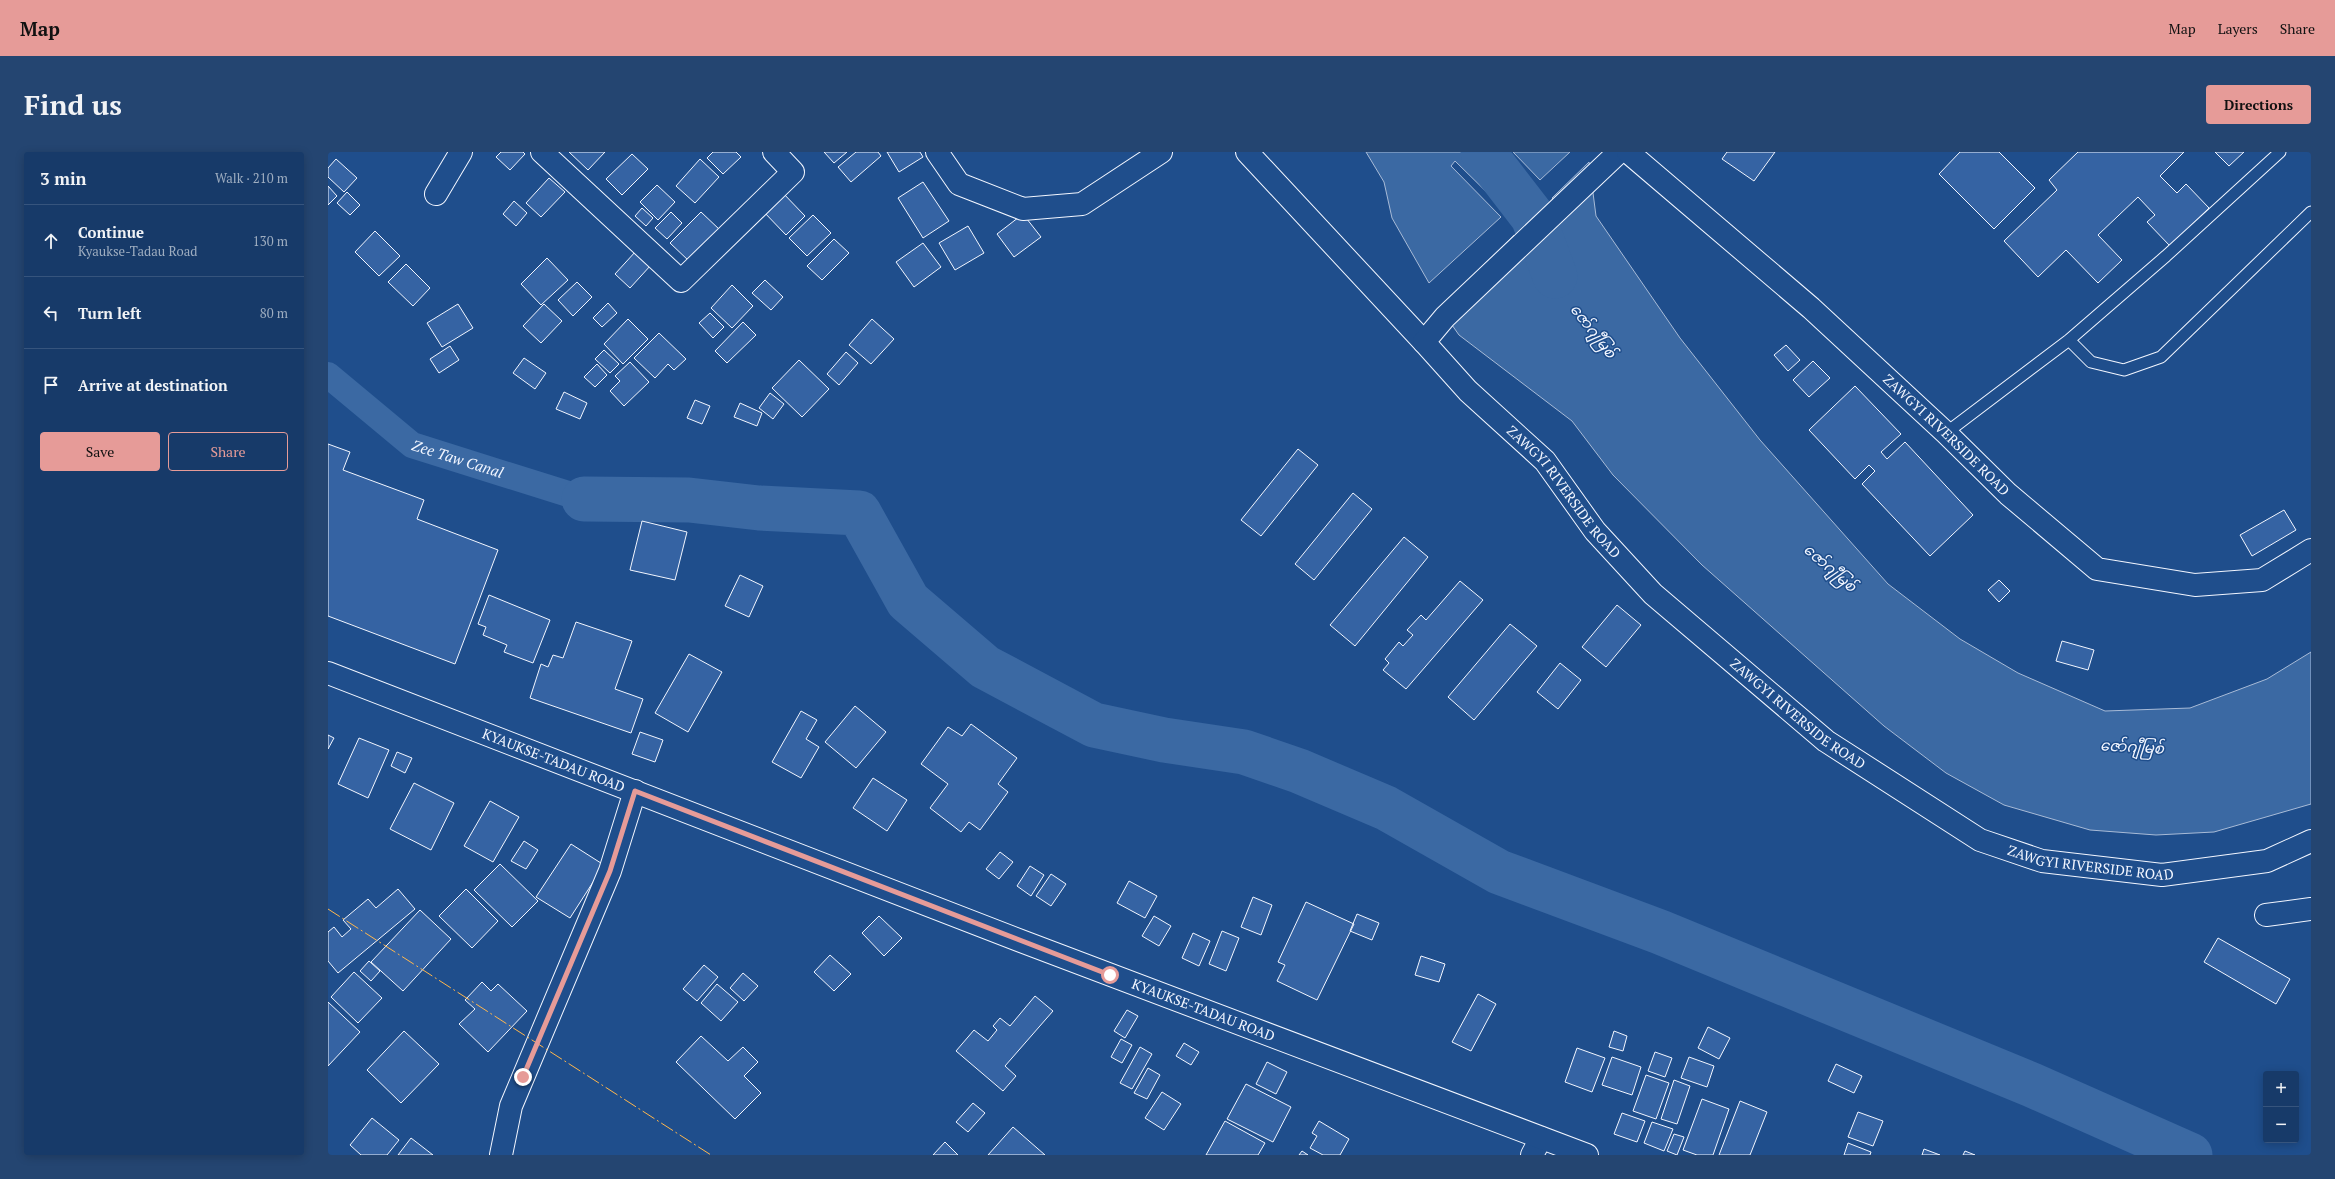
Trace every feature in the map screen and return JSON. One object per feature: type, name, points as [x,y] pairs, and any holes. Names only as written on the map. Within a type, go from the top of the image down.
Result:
[{"type":"street","points":[[436,194],[461,152]]},
{"type":"street","points":[[542,152],[681,281],[794,172],[774,152]]},
{"type":"street","points":[[937,152],[959,184],[1023,209],[1082,204],[1161,152]]},
{"type":"street","name":"ZAWGYI RIVERSIDE ROAD","points":[[1247,152],[1468,391],[1545,461],[1595,531],[1653,594],[1826,741],[1980,840],[2042,861],[2162,875],[2267,861],[2311,841]]},
{"type":"street","points":[[1424,342],[1445,317],[1619,152]]},
{"type":"street","name":"ZAWGYI RIVERSIDE ROAD","points":[[1628,152],[1811,308],[1946,433],[2008,494],[2097,569],[2195,585],[2262,580],[2311,550]]},
{"type":"street","name":"KYAUKSE-TADAU ROAD","points":[[328,673],[1021,941],[1536,1146],[1587,1155]]},
{"type":"street","points":[[501,1155],[511,1106],[610,871],[635,791]]},
{"type":"street","points":[[2266,915],[2311,909]]},
{"type":"lane","points":[[1946,433],[2069,340],[2166,256],[2280,152]]},
{"type":"lane","points":[[2069,340],[2091,362],[2124,370],[2161,357],[2311,212]]},
{"type":"water","points":[[1366,152],[1503,152],[1535,185],[1507,212],[1455,161],[1451,166],[1501,217],[1429,283],[1392,218],[1384,182]]},
{"type":"water","points":[[1513,152],[1570,152],[1540,180]]},
{"type":"water","points":[[1589,162],[1596,216],[1680,338],[1760,440],[1888,584],[1960,639],[2018,673],[2105,711],[2190,708],[2267,679],[2311,652],[2311,804],[2214,832],[2156,835],[2090,830],[2004,805],[1946,773],[1884,726],[1702,565],[1613,475],[1572,421],[1459,335],[1440,308],[1514,235],[1526,247],[1531,242],[1519,230],[1547,203],[1559,215],[1564,211],[1552,198]]},
{"type":"building","points":[[501,152],[523,152],[525,154],[510,170],[496,157]]},
{"type":"building","points":[[569,152],[605,152],[588,170]]},
{"type":"building","points":[[713,152],[736,152],[741,157],[723,174],[707,158]]},
{"type":"building","points":[[824,152],[847,152],[834,163]]},
{"type":"building","points":[[856,152],[878,152],[881,156],[851,182],[838,167]]},
{"type":"building","points":[[887,152],[920,152],[923,157],[899,172]]},
{"type":"building","points":[[1727,152],[1775,152],[1754,181],[1722,159]]},
{"type":"building","points":[[1960,152],[1999,152],[2035,188],[1994,229],[1939,174]]},
{"type":"building","points":[[2078,152],[2184,152],[2160,176],[2177,193],[2186,184],[2209,208],[2170,246],[2147,222],[2155,215],[2138,197],[2098,235],[2122,260],[2098,283],[2066,250],[2038,277],[2004,241],[2057,190],[2049,180]]},
{"type":"building","points":[[2215,152],[2244,152],[2229,166]]},
{"type":"building","points":[[632,154],[648,169],[622,195],[606,179]]},
{"type":"building","points":[[336,159],[357,178],[344,192],[328,177],[328,168]]},
{"type":"building","points":[[700,159],[719,177],[695,203],[676,186]]},
{"type":"building","points":[[549,178],[565,192],[541,217],[526,203]]},
{"type":"building","points":[[923,182],[949,221],[923,238],[898,198]]},
{"type":"building","points":[[657,185],[675,202],[658,220],[640,202]]},
{"type":"building","points":[[328,186],[337,196],[328,205]]},
{"type":"building","points":[[781,191],[805,216],[786,235],[762,210]]},
{"type":"building","points":[[347,192],[360,205],[350,215],[337,203]]},
{"type":"building","points":[[514,201],[527,213],[516,226],[503,214]]},
{"type":"building","points":[[642,208],[653,218],[646,226],[635,216]]},
{"type":"building","points":[[671,212],[682,223],[667,239],[655,228]]},
{"type":"building","points":[[701,212],[720,230],[689,261],[670,243]]},
{"type":"building","points":[[1023,214],[1041,237],[1014,257],[997,234]]},
{"type":"building","points":[[813,215],[831,233],[807,256],[789,238]]},
{"type":"building","points":[[968,226],[984,253],[955,270],[939,243]]},
{"type":"building","points":[[375,231],[400,256],[379,276],[355,252]]},
{"type":"building","points":[[834,239],[849,253],[822,280],[807,266]]},
{"type":"building","points":[[923,243],[941,267],[914,287],[896,262]]},
{"type":"building","points":[[636,251],[651,265],[630,288],[615,274]]},
{"type":"building","points":[[547,258],[568,280],[541,305],[521,284]]},
{"type":"building","points":[[406,264],[430,288],[413,306],[388,282]]},
{"type":"building","points":[[765,280],[783,297],[771,310],[752,293]]},
{"type":"building","points":[[577,282],[592,297],[573,316],[558,300]]},
{"type":"building","points":[[732,285],[753,306],[732,328],[711,308]]},
{"type":"building","points":[[608,303],[617,313],[602,327],[593,318]]},
{"type":"building","points":[[458,304],[473,328],[442,347],[427,323]]},
{"type":"building","points":[[544,304],[562,321],[541,343],[523,326]]},
{"type":"building","points":[[710,313],[724,327],[713,338],[699,323]]},
{"type":"building","points":[[628,319],[648,339],[623,364],[604,344]]},
{"type":"building","points":[[872,319],[894,339],[871,364],[849,345]]},
{"type":"building","points":[[743,322],[756,335],[727,363],[715,351]]},
{"type":"building","points":[[659,333],[686,359],[674,370],[668,364],[655,378],[634,358]]},
{"type":"building","points":[[1786,345],[1800,360],[1788,371],[1774,355]]},
{"type":"building","points":[[450,346],[459,360],[439,373],[430,359]]},
{"type":"building","points":[[604,350],[619,364],[610,373],[595,359]]},
{"type":"building","points":[[846,352],[858,363],[839,385],[827,374]]},
{"type":"building","points":[[524,358],[546,373],[535,389],[513,373]]},
{"type":"building","points":[[799,360],[829,389],[802,417],[772,388]]},
{"type":"building","points":[[1813,361],[1830,378],[1809,397],[1793,380]]},
{"type":"building","points":[[630,362],[649,382],[624,406],[610,391],[620,381],[615,376]]},
{"type":"building","points":[[597,364],[607,375],[595,387],[584,377]]},
{"type":"building","points":[[1855,386],[1901,434],[1881,452],[1887,459],[1905,442],[1973,515],[1930,556],[1862,484],[1875,471],[1869,465],[1855,479],[1809,430]]},
{"type":"building","points":[[564,392],[587,403],[580,419],[556,409]]},
{"type":"building","points":[[770,393],[784,404],[773,419],[759,408]]},
{"type":"building","points":[[695,400],[710,406],[702,424],[687,418]]},
{"type":"building","points":[[740,403],[762,413],[757,426],[734,417]]},
{"type":"building","points":[[328,444],[350,452],[343,470],[424,500],[417,519],[498,550],[455,664],[328,616]]},
{"type":"building","points":[[1298,449],[1318,465],[1261,536],[1241,520]]},
{"type":"building","points":[[1353,493],[1372,509],[1314,580],[1295,564]]},
{"type":"building","points":[[2284,510],[2296,530],[2252,556],[2240,535]]},
{"type":"building","points":[[642,521],[687,532],[675,580],[630,570]]},
{"type":"building","points":[[1404,537],[1428,557],[1355,646],[1330,625]]},
{"type":"building","points":[[740,575],[763,586],[749,617],[725,606]]},
{"type":"building","points":[[1999,580],[2010,591],[1999,602],[1988,590]]},
{"type":"building","points":[[1460,581],[1483,600],[1406,689],[1383,670],[1389,663],[1385,659],[1399,642],[1403,646],[1413,635],[1407,630],[1421,615],[1426,620]]},
{"type":"building","points":[[489,595],[550,620],[533,663],[504,652],[507,645],[483,635],[486,627],[478,624]]},
{"type":"building","points":[[1617,605],[1641,625],[1606,667],[1582,647]]},
{"type":"building","points":[[576,622],[632,641],[615,689],[643,699],[631,733],[530,698],[541,664],[548,667],[553,655],[563,658]]},
{"type":"building","points":[[1510,624],[1537,646],[1474,720],[1448,697]]},
{"type":"building","points":[[2062,641],[2094,650],[2088,670],[2056,661]]},
{"type":"building","points":[[689,654],[722,672],[688,732],[655,713]]},
{"type":"building","points":[[1560,663],[1581,680],[1558,709],[1537,692]]},
{"type":"building","points":[[855,706],[886,732],[856,768],[825,742]]},
{"type":"building","points":[[801,711],[817,720],[806,739],[819,747],[801,778],[772,762]]},
{"type":"building","points":[[971,724],[1017,758],[998,784],[1008,792],[980,830],[969,822],[961,832],[930,808],[948,784],[921,764],[948,727],[962,736]]},
{"type":"building","points":[[640,732],[663,740],[655,762],[632,754]]},
{"type":"building","points":[[328,735],[334,738],[328,749]]},
{"type":"building","points":[[359,738],[389,750],[368,798],[338,784]]},
{"type":"building","points":[[397,752],[412,758],[405,773],[391,766]]},
{"type":"building","points":[[873,778],[907,800],[887,831],[853,808]]},
{"type":"building","points":[[414,783],[454,803],[431,850],[390,829]]},
{"type":"building","points":[[490,801],[519,817],[493,862],[464,846]]},
{"type":"building","points":[[524,841],[538,850],[526,869],[511,861]]},
{"type":"building","points":[[571,844],[604,865],[570,918],[536,897]]},
{"type":"building","points":[[1000,852],[1013,862],[999,879],[986,869]]},
{"type":"building","points":[[500,864],[538,901],[512,927],[474,890]]},
{"type":"building","points":[[1030,866],[1044,875],[1031,896],[1017,886]]},
{"type":"building","points":[[1051,874],[1066,884],[1051,906],[1036,896]]},
{"type":"building","points":[[1129,881],[1157,896],[1145,918],[1117,903]]},
{"type":"building","points":[[398,889],[415,909],[338,973],[328,961],[328,932],[334,927],[342,937],[351,929],[343,920],[368,899],[376,908]]},
{"type":"building","points":[[466,889],[498,921],[472,948],[439,916]]},
{"type":"building","points":[[1253,897],[1272,905],[1261,935],[1241,927]]},
{"type":"building","points":[[1306,902],[1354,924],[1317,1000],[1277,981],[1285,965],[1278,962]]},
{"type":"building","points":[[420,910],[451,939],[403,991],[371,962]]},
{"type":"building","points":[[1357,914],[1379,923],[1372,940],[1350,931]]},
{"type":"building","points":[[879,916],[902,938],[884,956],[862,933]]},
{"type":"building","points":[[1154,916],[1171,926],[1159,946],[1142,936]]},
{"type":"building","points":[[1222,931],[1239,938],[1226,971],[1209,964]]},
{"type":"building","points":[[1193,933],[1210,941],[1199,966],[1182,958]]},
{"type":"building","points":[[2218,938],[2290,979],[2276,1004],[2204,962]]},
{"type":"building","points":[[830,955],[851,974],[834,991],[814,972]]},
{"type":"building","points":[[1421,956],[1445,964],[1439,982],[1415,975]]},
{"type":"building","points":[[369,961],[380,971],[371,981],[360,971]]},
{"type":"building","points":[[704,965],[718,977],[697,1001],[683,989]]},
{"type":"building","points":[[354,972],[382,998],[358,1023],[331,997]]},
{"type":"building","points":[[743,973],[758,986],[744,1001],[730,988]]},
{"type":"building","points":[[482,982],[491,991],[498,984],[527,1011],[488,1052],[459,1024],[475,1009],[465,1000]]},
{"type":"building","points":[[717,984],[738,1002],[721,1021],[701,1003]]},
{"type":"building","points":[[1478,994],[1496,1004],[1471,1051],[1452,1042]]},
{"type":"building","points":[[1035,996],[1053,1011],[1005,1066],[1016,1076],[1003,1091],[956,1051],[974,1030],[988,1041],[997,1030],[993,1026],[1000,1018],[1010,1026]]},
{"type":"building","points":[[328,1002],[360,1032],[328,1066]]},
{"type":"building","points":[[1127,1010],[1138,1016],[1125,1038],[1114,1031]]},
{"type":"building","points":[[1708,1027],[1730,1038],[1719,1059],[1698,1048]]},
{"type":"building","points":[[404,1031],[439,1064],[401,1103],[367,1070]]},
{"type":"building","points":[[1614,1031],[1627,1036],[1623,1051],[1609,1047]]},
{"type":"building","points":[[701,1036],[728,1061],[743,1047],[758,1062],[744,1076],[761,1093],[735,1119],[676,1062]]},
{"type":"building","points":[[1121,1039],[1132,1045],[1122,1063],[1111,1057]]},
{"type":"building","points":[[1184,1043],[1199,1052],[1191,1065],[1176,1056]]},
{"type":"building","points":[[1140,1047],[1152,1054],[1132,1089],[1120,1083]]},
{"type":"building","points":[[1577,1048],[1605,1058],[1592,1092],[1565,1082]]},
{"type":"building","points":[[1655,1052],[1672,1058],[1665,1077],[1648,1071]]},
{"type":"building","points":[[1612,1057],[1641,1067],[1632,1095],[1602,1085]]},
{"type":"building","points":[[1689,1057],[1714,1066],[1707,1087],[1681,1078]]},
{"type":"building","points":[[1267,1062],[1287,1072],[1276,1094],[1256,1084]]},
{"type":"building","points":[[1836,1064],[1862,1076],[1854,1093],[1828,1081]]},
{"type":"building","points":[[1148,1068],[1160,1075],[1147,1099],[1134,1093]]},
{"type":"building","points":[[1646,1075],[1669,1083],[1656,1119],[1633,1111]]},
{"type":"building","points":[[1674,1080],[1690,1086],[1677,1124],[1661,1119]]},
{"type":"building","points":[[1246,1084],[1291,1107],[1273,1142],[1227,1119]]},
{"type":"building","points":[[1162,1092],[1181,1104],[1164,1130],[1145,1118]]},
{"type":"building","points":[[1702,1099],[1729,1109],[1713,1155],[1697,1155],[1683,1150]]},
{"type":"building","points":[[1740,1101],[1767,1112],[1750,1155],[1719,1155]]},
{"type":"building","points":[[973,1103],[985,1113],[968,1132],[956,1122]]},
{"type":"building","points":[[1858,1112],[1883,1121],[1873,1146],[1848,1137]]},
{"type":"building","points":[[1622,1113],[1645,1121],[1637,1142],[1614,1134]]},
{"type":"building","points":[[372,1118],[399,1140],[387,1155],[361,1155],[350,1145]]},
{"type":"building","points":[[1225,1121],[1265,1143],[1258,1155],[1206,1155]]},
{"type":"building","points":[[1319,1121],[1349,1139],[1340,1155],[1323,1155],[1310,1148],[1317,1136],[1312,1133]]},
{"type":"building","points":[[1652,1122],[1673,1129],[1664,1151],[1644,1143]]},
{"type":"building","points":[[1013,1127],[1045,1155],[988,1155]]},
{"type":"building","points":[[1674,1134],[1684,1137],[1677,1155],[1667,1151]]},
{"type":"building","points":[[411,1138],[433,1155],[398,1155]]},
{"type":"building","points":[[945,1142],[958,1155],[933,1155]]},
{"type":"building","points":[[1848,1143],[1871,1152],[1870,1155],[1844,1155]]},
{"type":"building","points":[[1924,1149],[1940,1155],[1922,1155]]},
{"type":"building","points":[[1302,1151],[1308,1155],[1299,1155]]},
{"type":"building","points":[[1965,1151],[1975,1155],[1963,1155]]},
{"type":"waterway","name":"ဇော်ဂျီမြစ်","points":[[1483,152],[1533,217],[1555,276]]},
{"type":"waterway","name":"Zee Taw Canal","points":[[328,375],[412,445],[584,499]]},
{"type":"waterway","points":[[584,499],[689,500],[759,508],[859,513],[908,601],[985,667],[1094,725],[1164,740],[1244,752],[1299,771],[1386,808],[1499,872],[1660,932],[2032,1085],[2190,1155]]},
{"type":"power","points":[[328,909],[711,1155]]},
{"type":"route","points":[[523,1077],[610,871],[635,791],[1110,975]]}]
